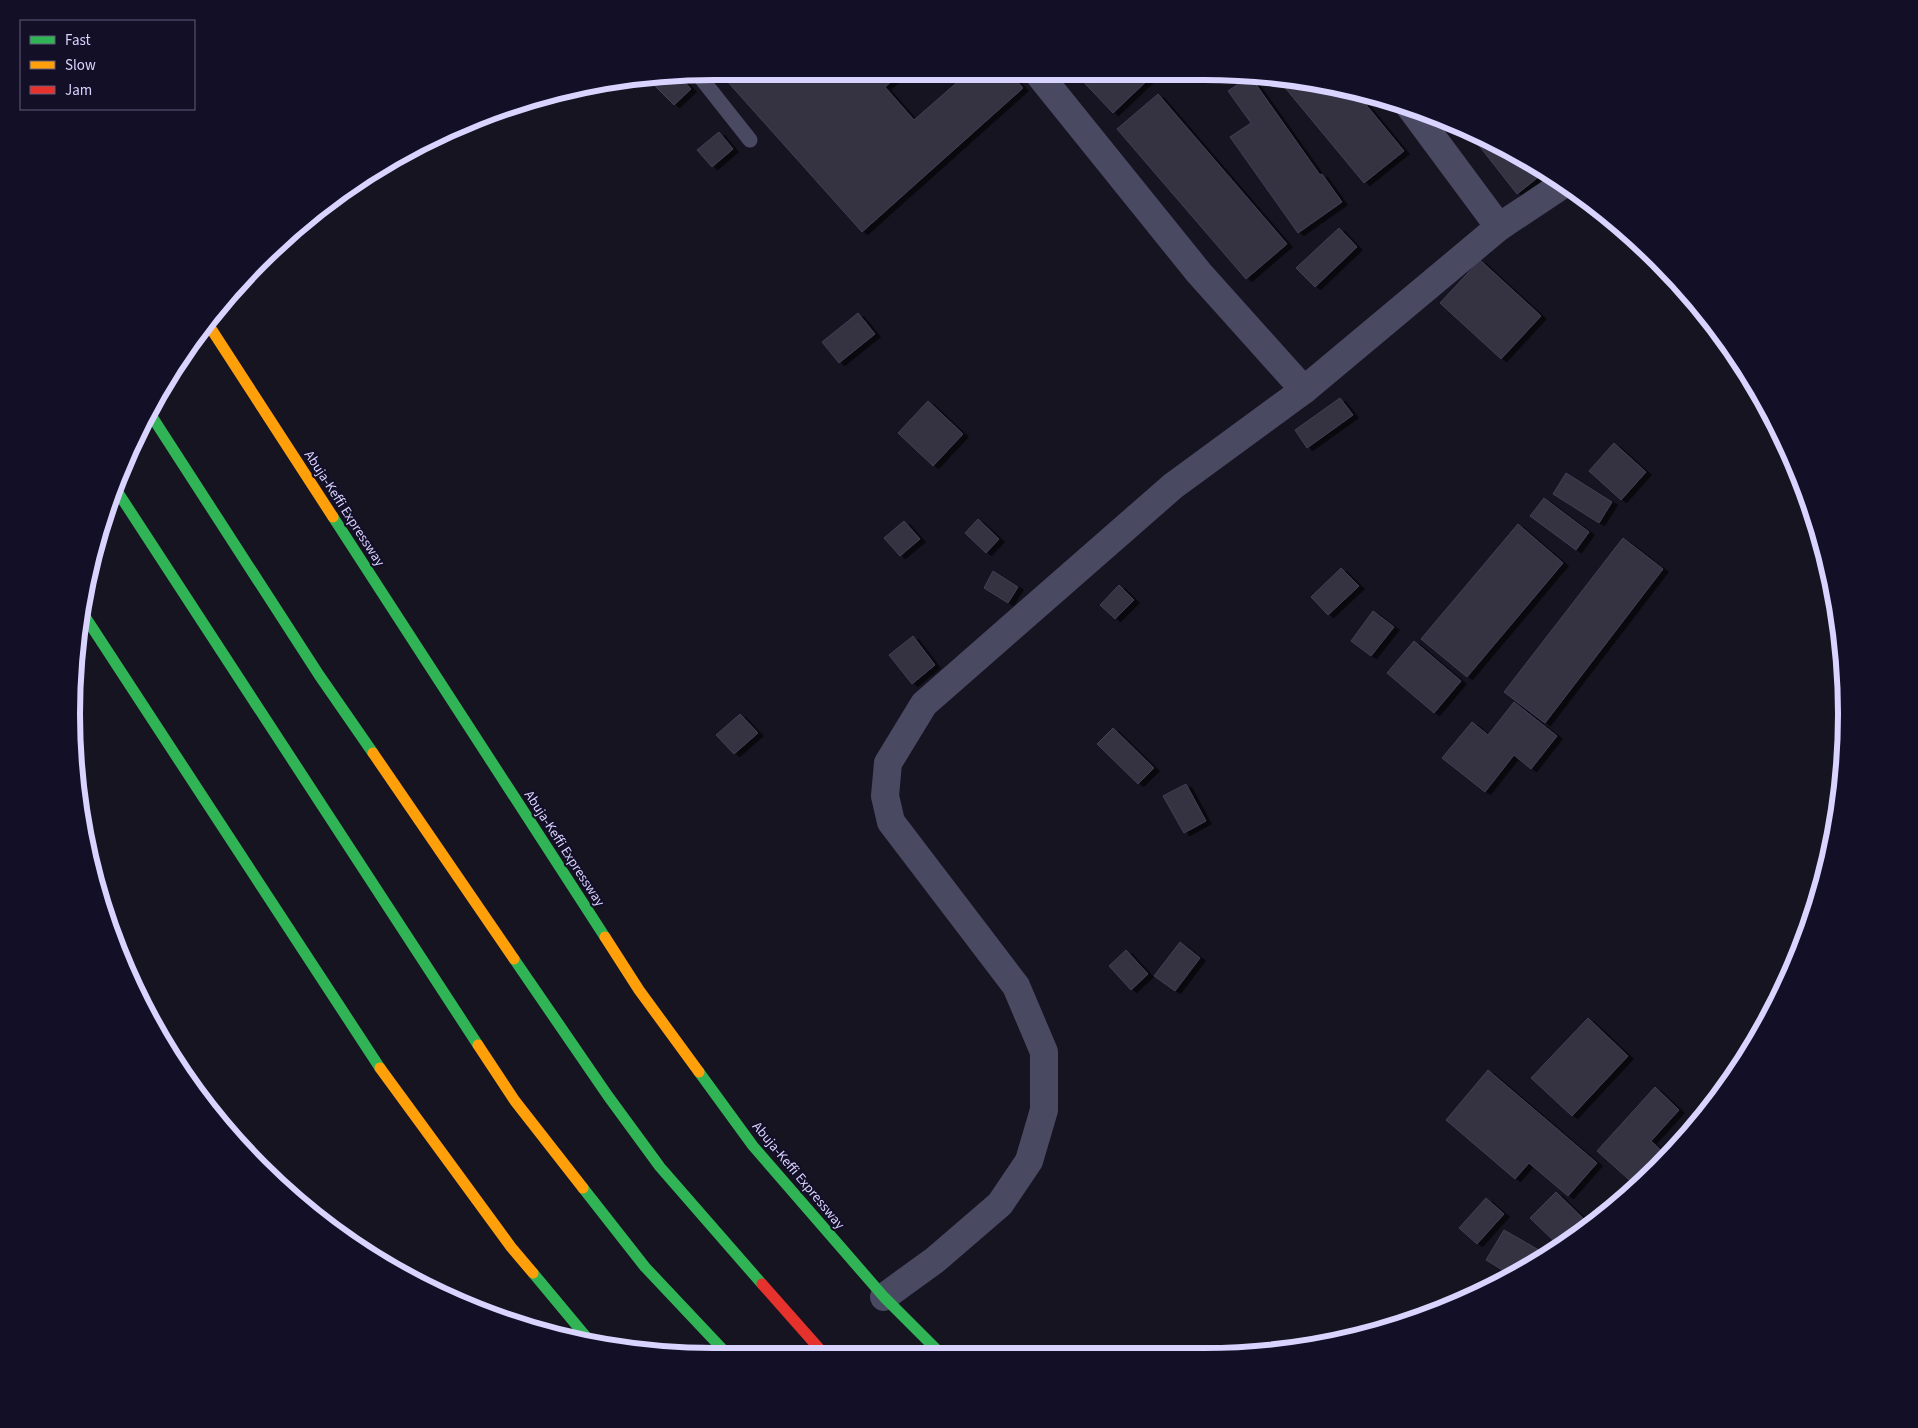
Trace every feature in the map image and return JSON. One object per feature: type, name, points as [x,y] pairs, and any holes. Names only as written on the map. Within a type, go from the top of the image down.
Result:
[{"type":"highway","name":"Abuja-Keffi Expressway","points":[[211,328],[639,990],[753,1146],[884,1297],[936,1348]]},
{"type":"highway","points":[[154,418],[319,675],[608,1096],[660,1167],[819,1348]]},
{"type":"highway","points":[[119,495],[393,919],[515,1101],[645,1267],[721,1348]]},
{"type":"highway","points":[[87,620],[366,1048],[511,1247],[584,1335]]},
{"type":"street","points":[[1043,80],[1199,274],[1304,390]]},
{"type":"street","points":[[1418,118],[1499,227]]},
{"type":"street","points":[[884,1297],[935,1260],[1000,1204],[1029,1161],[1044,1110],[1044,1052],[1016,986],[891,822],[885,796],[888,763],[924,704],[1173,486],[1304,390],[1499,227],[1557,188]]},
{"type":"lane","points":[[702,80],[750,140]]},
{"type":"building","points":[[726,80],[893,80],[885,87],[914,120],[960,80],[1016,80],[1023,88],[862,232]]},
{"type":"building","points":[[1082,80],[1148,80],[1113,113]]},
{"type":"building","points":[[683,81],[691,89],[674,105],[652,83]]},
{"type":"building","points":[[1243,81],[1254,82],[1320,175],[1322,174],[1342,202],[1298,233],[1230,137],[1251,123],[1228,91]]},
{"type":"building","points":[[1282,85],[1328,92],[1363,101],[1404,151],[1364,183]]},
{"type":"building","points":[[1158,94],[1287,244],[1246,279],[1117,129]]},
{"type":"building","points":[[719,132],[733,149],[712,167],[697,150]]},
{"type":"building","points":[[1475,141],[1539,176],[1517,194]]},
{"type":"building","points":[[1339,228],[1357,247],[1315,287],[1296,268]]},
{"type":"building","points":[[1480,260],[1541,316],[1501,359],[1440,303]]},
{"type":"building","points":[[858,313],[875,334],[839,363],[822,342]]},
{"type":"building","points":[[1340,398],[1353,415],[1307,448],[1295,430]]},
{"type":"building","points":[[928,401],[963,434],[933,466],[898,433]]},
{"type":"building","points":[[1614,443],[1646,472],[1621,500],[1589,471]]},
{"type":"building","points":[[1566,473],[1612,502],[1599,523],[1553,494]]},
{"type":"building","points":[[1544,498],[1589,532],[1576,550],[1530,516]]},
{"type":"building","points":[[978,519],[999,539],[986,553],[965,533]]},
{"type":"building","points":[[904,521],[920,539],[900,556],[884,538]]},
{"type":"building","points":[[1518,524],[1563,563],[1467,677],[1421,639]]},
{"type":"building","points":[[1623,538],[1663,569],[1545,723],[1504,692]]},
{"type":"building","points":[[1341,568],[1359,586],[1328,615],[1311,597]]},
{"type":"building","points":[[993,571],[1018,587],[1008,603],[984,588]]},
{"type":"building","points":[[1119,585],[1134,600],[1115,619],[1100,605]]},
{"type":"building","points":[[1373,611],[1394,627],[1371,656],[1351,641]]},
{"type":"building","points":[[913,636],[935,665],[912,684],[889,655]]},
{"type":"building","points":[[1414,641],[1461,681],[1434,713],[1387,673]]},
{"type":"building","points":[[1514,702],[1557,736],[1531,769],[1514,755],[1485,792],[1442,758],[1472,722],[1488,735]]},
{"type":"building","points":[[740,714],[758,733],[734,754],[716,735]]},
{"type":"building","points":[[1113,728],[1154,768],[1138,784],[1097,744]]},
{"type":"building","points":[[1186,784],[1206,821],[1184,833],[1163,796]]},
{"type":"building","points":[[1180,942],[1200,958],[1175,991],[1154,976]]},
{"type":"building","points":[[1126,950],[1148,974],[1131,990],[1109,966]]},
{"type":"building","points":[[1588,1018],[1628,1056],[1572,1116],[1531,1078]]},
{"type":"building","points":[[1488,1070],[1597,1163],[1568,1196],[1529,1163],[1515,1179],[1446,1120]]},
{"type":"building","points":[[1655,1087],[1679,1110],[1651,1141],[1662,1151],[1631,1182],[1597,1151]]},
{"type":"building","points":[[1556,1192],[1585,1220],[1555,1242],[1530,1218]]},
{"type":"building","points":[[1486,1198],[1504,1214],[1477,1244],[1459,1228]]},
{"type":"building","points":[[1504,1230],[1540,1251],[1505,1272],[1486,1260]]},
{"type":"traffic: fast","points":[[153,419],[319,675],[373,753]]},
{"type":"traffic: fast","points":[[119,495],[478,1045]]},
{"type":"traffic: fast","points":[[333,517],[605,937]]},
{"type":"traffic: fast","points":[[87,620],[380,1068]]},
{"type":"traffic: fast","points":[[514,959],[608,1096],[660,1167],[762,1284]]},
{"type":"traffic: fast","points":[[699,1072],[753,1146],[884,1297],[935,1348]]},
{"type":"traffic: fast","points":[[583,1188],[645,1267],[721,1348]]},
{"type":"traffic: fast","points":[[533,1273],[584,1335]]},
{"type":"traffic: slow","points":[[211,328],[333,517]]},
{"type":"traffic: slow","points":[[373,753],[514,959]]},
{"type":"traffic: slow","points":[[605,937],[639,990],[699,1072]]},
{"type":"traffic: slow","points":[[478,1045],[515,1101],[583,1188]]},
{"type":"traffic: slow","points":[[380,1068],[511,1247],[533,1273]]},
{"type":"traffic: jam","points":[[762,1284],[819,1348]]}]
